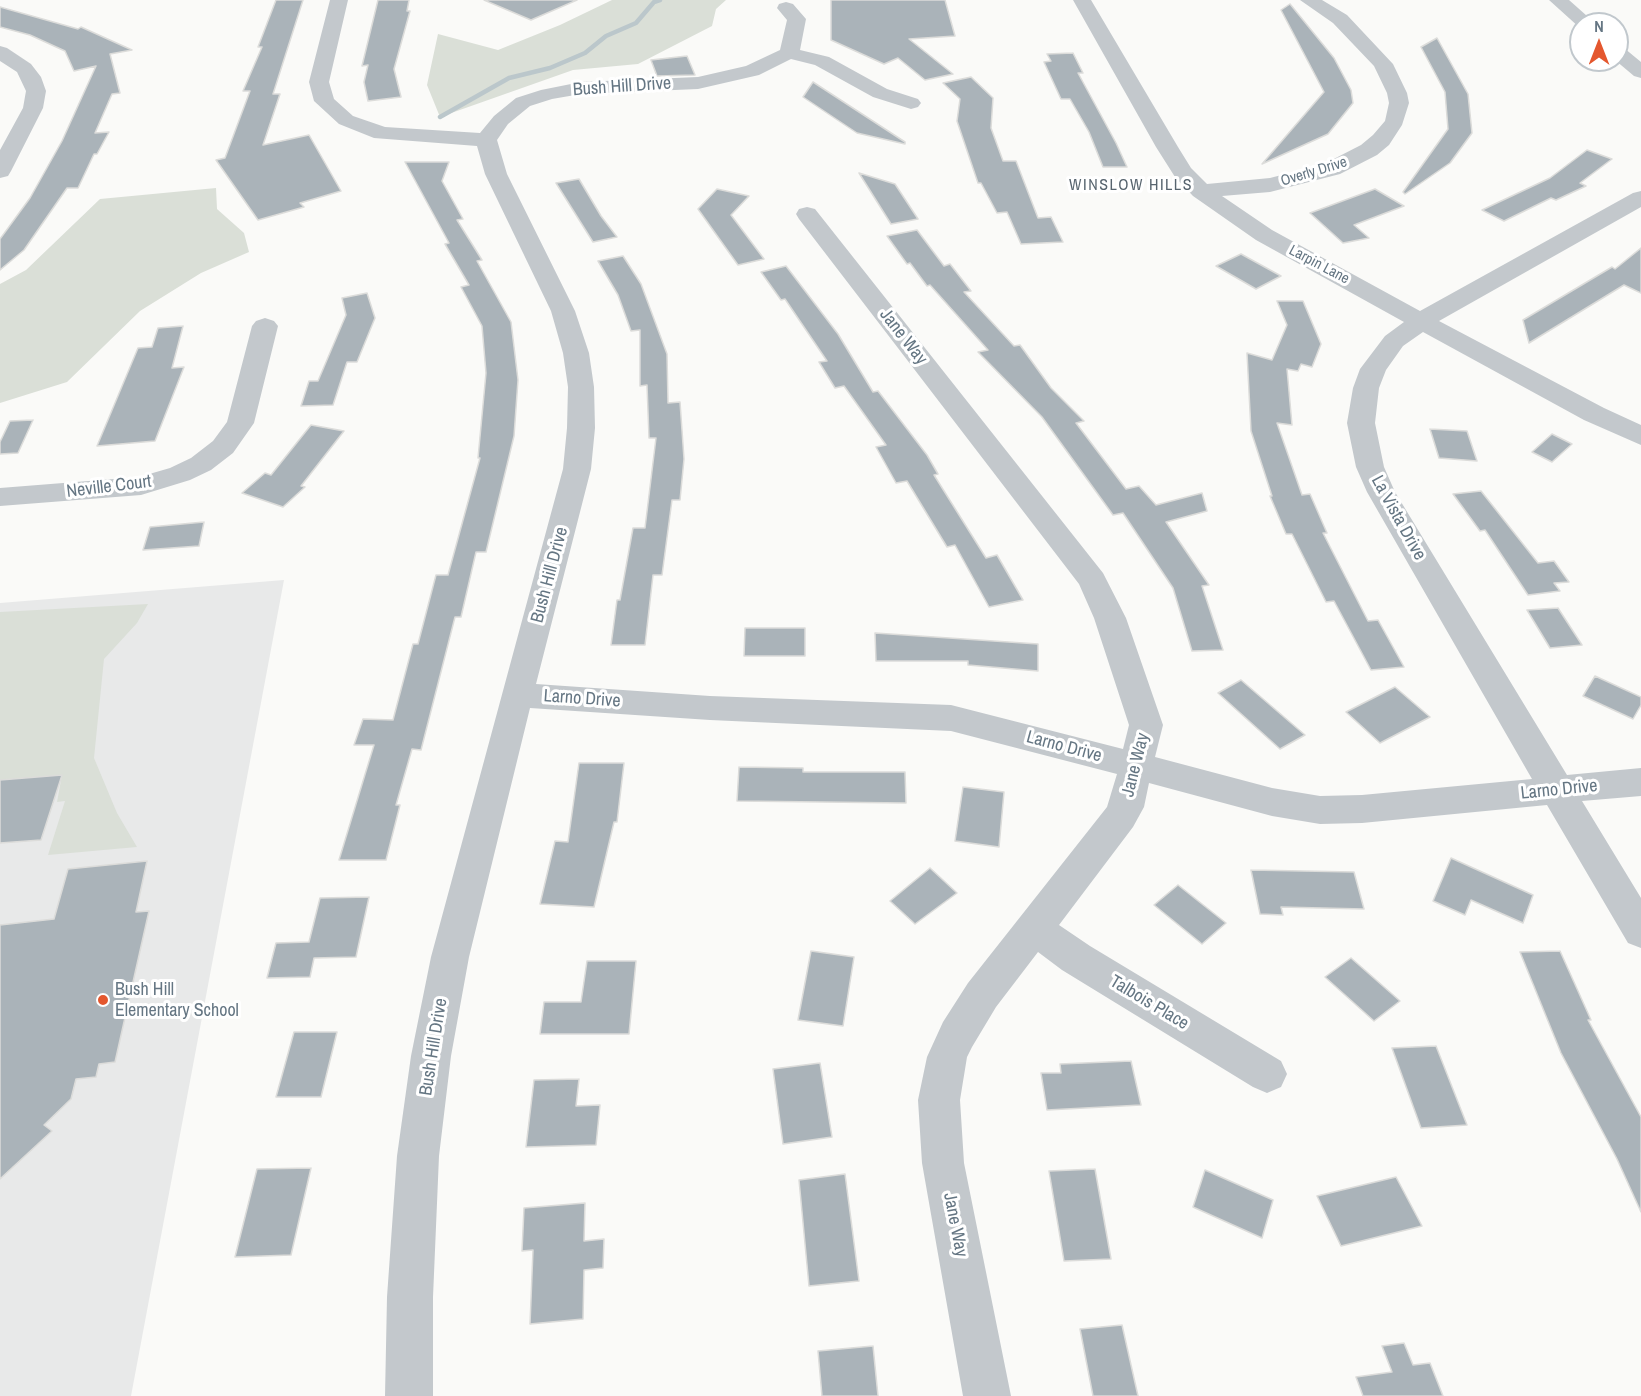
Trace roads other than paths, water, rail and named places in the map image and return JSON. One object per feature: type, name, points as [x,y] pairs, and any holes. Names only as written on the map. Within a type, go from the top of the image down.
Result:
[{"type":"street","points":[[339,0],[319,82],[324,101],[346,120],[382,133],[486,140]]},
{"type":"street","name":"Larpin Lane","points":[[1082,0],[1167,147],[1183,172],[1201,191],[1264,236],[1594,414],[1641,436]]},
{"type":"street","name":"Overly Drive","points":[[1201,191],[1270,185],[1332,170],[1370,150],[1395,121],[1399,103],[1397,93],[1383,64],[1340,19],[1309,0]]},
{"type":"street","points":[[1558,0],[1572,12]]},
{"type":"street","points":[[786,8],[797,19],[789,53],[822,61],[880,93],[910,103]]},
{"type":"street","points":[[0,52],[24,68],[34,83],[36,91],[33,108],[0,171]]},
{"type":"street","name":"Bush Hill Drive","points":[[409,1396],[410,1296],[418,1156],[431,1056],[450,957],[577,469],[581,428],[581,387],[576,353],[563,311],[496,174],[486,140],[501,120],[523,102],[548,94],[581,88],[698,83],[752,71],[789,53]]},
{"type":"street","points":[[1629,62],[1641,72]]},
{"type":"street","name":"La Vista Drive","points":[[1641,198],[1440,308],[1394,341],[1383,353],[1366,388],[1361,423],[1370,467],[1381,492],[1641,932]]},
{"type":"street","name":"Jane Way","points":[[807,214],[1092,580],[1110,618],[1146,725],[1126,807],[982,995],[957,1035],[947,1057],[939,1100],[943,1163],[987,1396]]},
{"type":"street","name":"Neville Court","points":[[0,497],[141,486],[180,474],[201,464],[223,447],[240,423],[265,326]]},
{"type":"street","name":"Larno Drive","points":[[518,695],[710,708],[951,718],[1272,802],[1320,810],[1362,809],[1641,782]]},
{"type":"street","name":"Talbois Place","points":[[1034,928],[1076,958],[1266,1074]]},
{"type":"waterway","points":[[440,117],[509,78],[550,68],[585,53],[606,36],[636,23],[654,2],[660,0]]},
{"type":"place","name":"Bush Hill Elementary School","points":[[103,1000]]},
{"type":"district","name":"WINSLOW HILLS","points":[[1131,186]]}]
